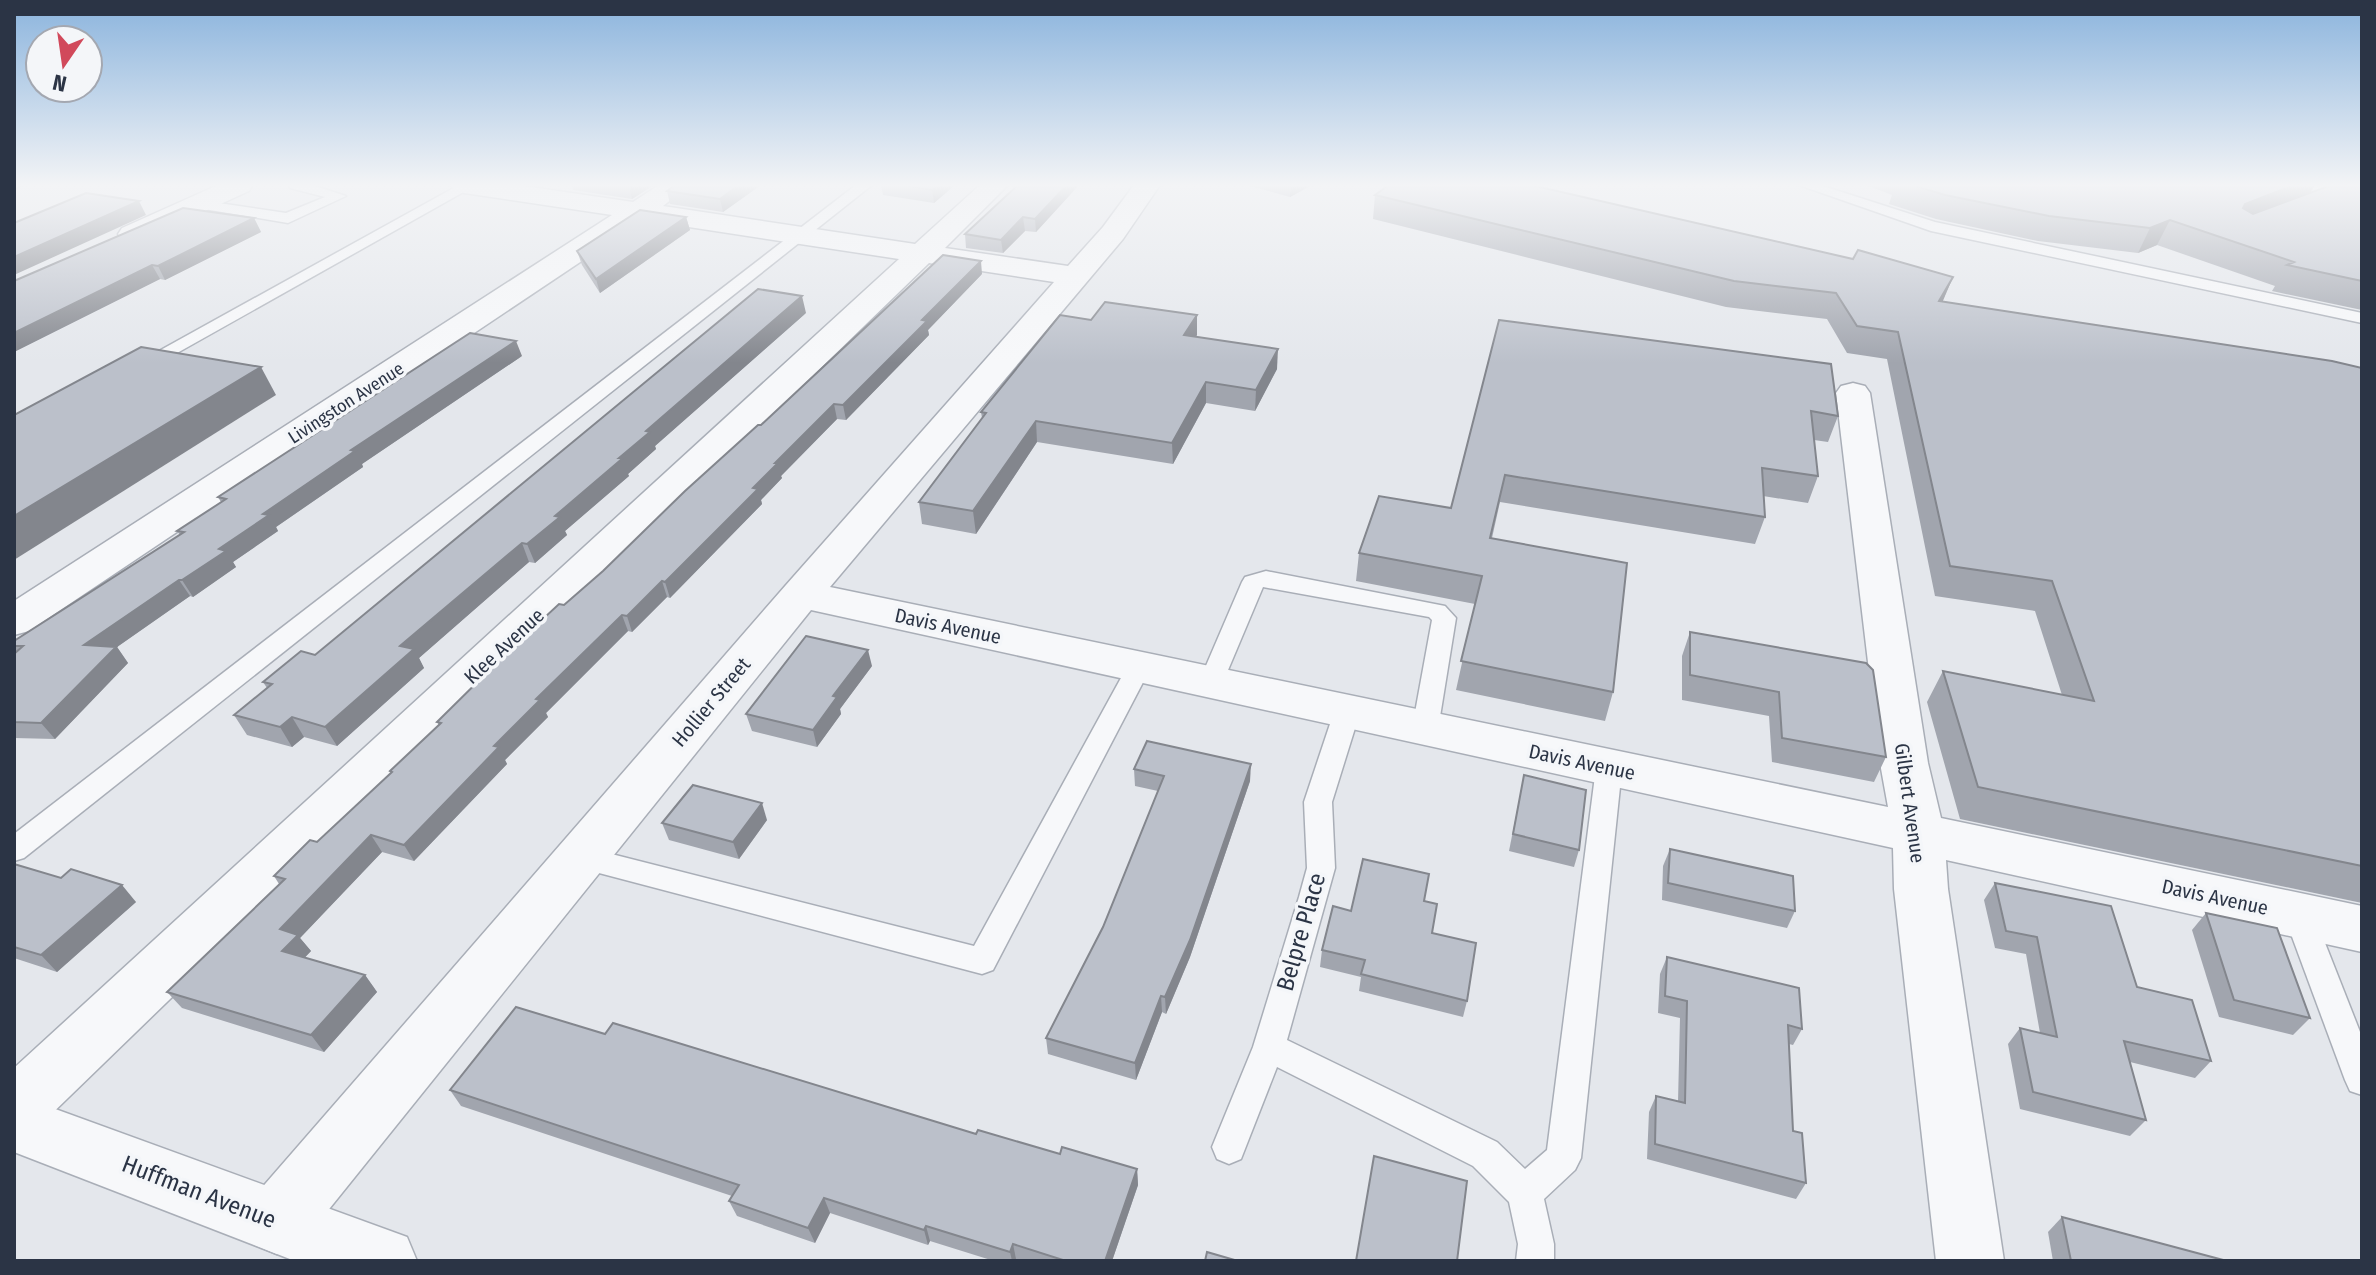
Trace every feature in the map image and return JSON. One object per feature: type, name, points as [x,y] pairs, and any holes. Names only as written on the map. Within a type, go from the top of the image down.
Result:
[{"type":"street","name":"Livingston Avenue","points":[[14,621],[587,244]]},
{"type":"street","points":[[865,244],[1074,276]]},
{"type":"street","name":"Klee Avenue","points":[[14,1109],[931,244]]},
{"type":"street","name":"Hollier Street","points":[[277,1221],[801,594],[1103,244]]},
{"type":"street","name":"Gilbert Avenue","points":[[1853,393],[1904,763],[1919,834],[1921,889],[1970,1261]]},
{"type":"street","name":"Davis Avenue","points":[[801,594],[2362,929]]},
{"type":"street","name":"Huffman Avenue","points":[[14,1123],[383,1261]]},
{"type":"lane","points":[[124,375],[360,244]]},
{"type":"lane","points":[[14,850],[789,244]]},
{"type":"lane","points":[[2018,244],[2362,318]]},
{"type":"lane","points":[[1211,682],[1253,582],[1266,578],[1437,611],[1444,618],[1425,729]]},
{"type":"lane","points":[[580,857],[982,961],[1139,667]]},
{"type":"lane","name":"Belpre Place","points":[[1229,1147],[1269,1047],[1314,897],[1321,868],[1318,802],[1347,712]]},
{"type":"lane","points":[[1525,1193],[1563,1158],[1609,768]]},
{"type":"lane","points":[[2299,915],[2362,1080]]},
{"type":"lane","points":[[1269,1047],[1485,1154],[1525,1193],[1536,1244],[1535,1261]]},
{"type":"building","points":[[14,244],[42,244],[14,257]]},
{"type":"building","points":[[98,244],[201,244],[158,266],[152,265],[14,333],[14,281]]},
{"type":"building","points":[[587,244],[646,244],[596,279],[577,251]]},
{"type":"building","points":[[1582,244],[1790,244],[1853,259],[1858,250],[1953,277],[1939,301],[2362,368],[2362,866],[1978,787],[1943,671],[2094,701],[2052,581],[1950,566],[1898,332],[1857,326],[1836,293],[1734,281]]},
{"type":"building","points":[[2242,244],[2362,244],[2362,281],[2287,265],[2294,262]]},
{"type":"building","points":[[943,255],[981,261],[922,320],[927,321],[843,405],[834,404],[775,463],[778,463],[753,488],[758,489],[665,582],[662,581],[627,616],[622,615],[536,699],[540,700],[494,746],[499,747],[404,845],[371,835],[280,929],[298,935],[282,951],[365,975],[311,1035],[167,992],[285,879],[274,876],[310,840],[317,842],[392,772],[441,723],[437,722],[514,646],[559,604],[564,605],[603,571],[685,491],[761,425]]},
{"type":"building","points":[[758,289],[802,296],[646,431],[650,432],[555,516],[560,517],[527,544],[522,543],[400,646],[414,649],[325,727],[292,717],[280,727],[234,715],[272,684],[263,682],[301,651],[315,655]]},
{"type":"building","points":[[1105,302],[1197,315],[1184,335],[1278,349],[1256,390],[1206,382],[1172,443],[1036,421],[973,511],[919,502],[986,413],[981,412],[1060,315],[1091,320]]},
{"type":"building","points":[[1499,320],[1831,364],[1838,416],[1811,411],[1818,476],[1762,468],[1765,517],[1505,475],[1490,538],[1627,563],[1613,692],[1461,661],[1482,576],[1359,553],[1379,496],[1451,508]]},
{"type":"building","points":[[470,333],[516,341],[351,450],[355,451],[263,514],[269,515],[219,549],[226,551],[84,645],[116,647],[41,723],[14,722],[14,654],[23,646],[14,646],[14,641],[184,532],[177,531],[226,499],[218,497]]},
{"type":"building","points":[[141,347],[261,367],[14,516],[14,415]]},
{"type":"building","points":[[1690,632],[1866,663],[1873,670],[1886,757],[1782,738],[1779,692],[1690,675]]},
{"type":"building","points":[[806,636],[868,650],[833,696],[837,697],[813,730],[746,714]]},
{"type":"building","points":[[1147,741],[1251,764],[1190,940],[1165,997],[1161,996],[1135,1063],[1046,1038],[1103,927],[1164,776],[1134,769]]},
{"type":"building","points":[[1524,775],[1586,790],[1579,850],[1513,834]]},
{"type":"building","points":[[693,785],[762,803],[733,842],[662,823]]},
{"type":"building","points":[[1670,849],[1793,876],[1795,911],[1668,883]]},
{"type":"building","points":[[1363,859],[1429,874],[1424,901],[1437,904],[1432,933],[1476,943],[1467,1001],[1361,974],[1365,960],[1322,950],[1333,906],[1351,911]]},
{"type":"building","points":[[14,864],[61,878],[71,869],[122,885],[41,955],[14,947]]},
{"type":"building","points":[[1995,883],[2111,906],[2137,987],[2192,1000],[2211,1061],[2124,1041],[2146,1120],[2033,1092],[2020,1028],[2057,1037],[2037,937],[2006,931]]},
{"type":"building","points":[[2206,913],[2277,928],[2310,1018],[2234,1000]]},
{"type":"building","points":[[1667,957],[1799,988],[1802,1029],[1788,1025],[1793,1131],[1802,1133],[1806,1183],[1655,1144],[1656,1096],[1685,1103],[1687,1001],[1665,996]]},
{"type":"building","points":[[516,1007],[605,1034],[613,1023],[976,1134],[978,1130],[1060,1154],[1062,1147],[1137,1169],[1105,1261],[1066,1261],[1013,1244],[1010,1252],[926,1226],[924,1230],[824,1198],[808,1228],[729,1201],[739,1185],[450,1090]]},
{"type":"building","points":[[1374,1156],[1467,1181],[1457,1261],[1356,1261]]},
{"type":"building","points":[[2062,1217],[2227,1261],[2071,1261]]},
{"type":"building","points":[[1207,1252],[1238,1261],[1205,1261]]}]
